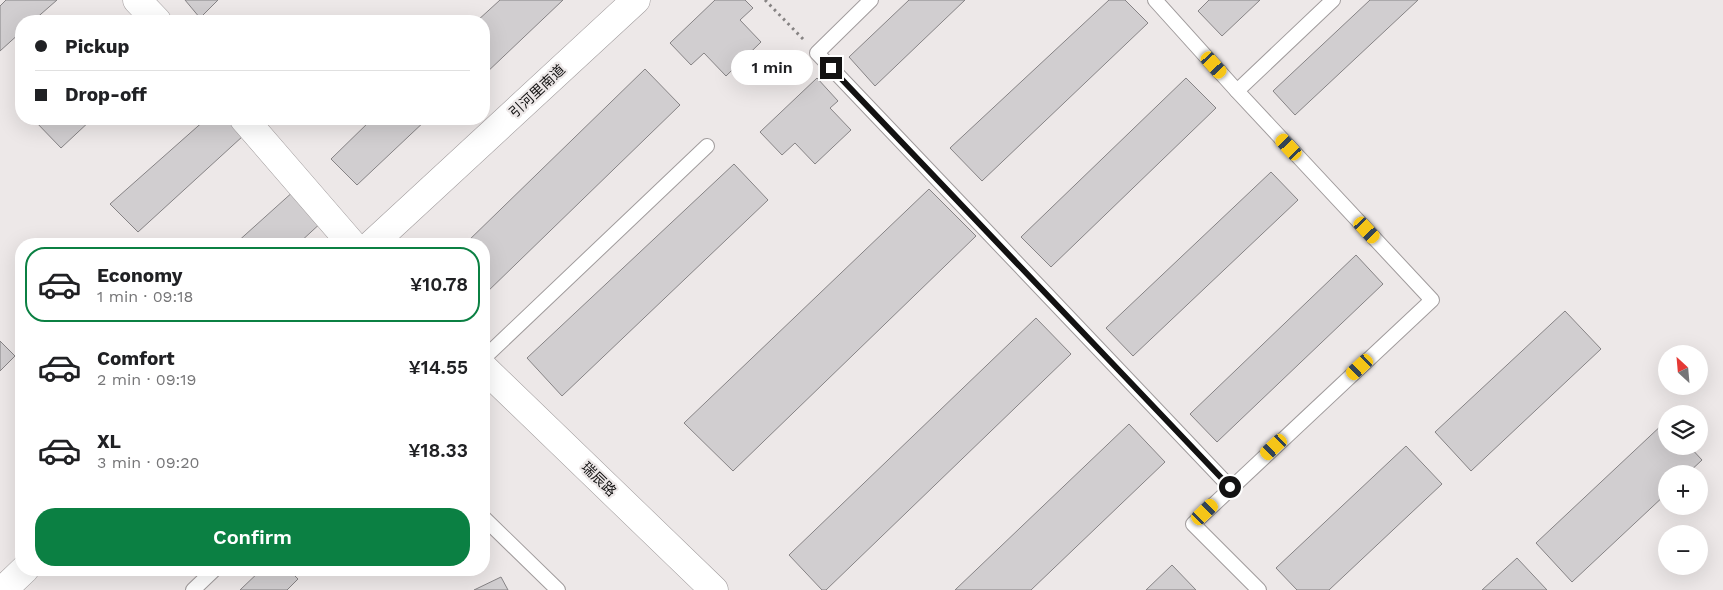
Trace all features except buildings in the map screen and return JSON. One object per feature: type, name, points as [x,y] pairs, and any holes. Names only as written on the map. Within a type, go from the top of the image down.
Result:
[{"type":"street","points":[[138,0],[152,15]]},
{"type":"street","name":"引河里南道","points":[[378,238],[636,0]]},
{"type":"street","points":[[249,125],[347,238]]},
{"type":"street","name":"瑞辰路","points":[[490,374],[714,590]]},
{"type":"street","name":"瑞辰路","points":[[490,389],[695,590]]},
{"type":"street","points":[[3,590],[18,576]]},
{"type":"lane","points":[[872,0],[817,53],[1230,487]]},
{"type":"lane","points":[[1155,0],[1432,300],[1192,524],[1259,590]]},
{"type":"lane","points":[[1237,91],[1333,0]]},
{"type":"lane","points":[[490,352],[708,146]]},
{"type":"lane","points":[[490,524],[558,590]]},
{"type":"lane","points":[[192,590],[207,576]]},
{"type":"path","points":[[765,0],[817,53]]},
{"type":"route","points":[[831,68],[1230,487]]}]
